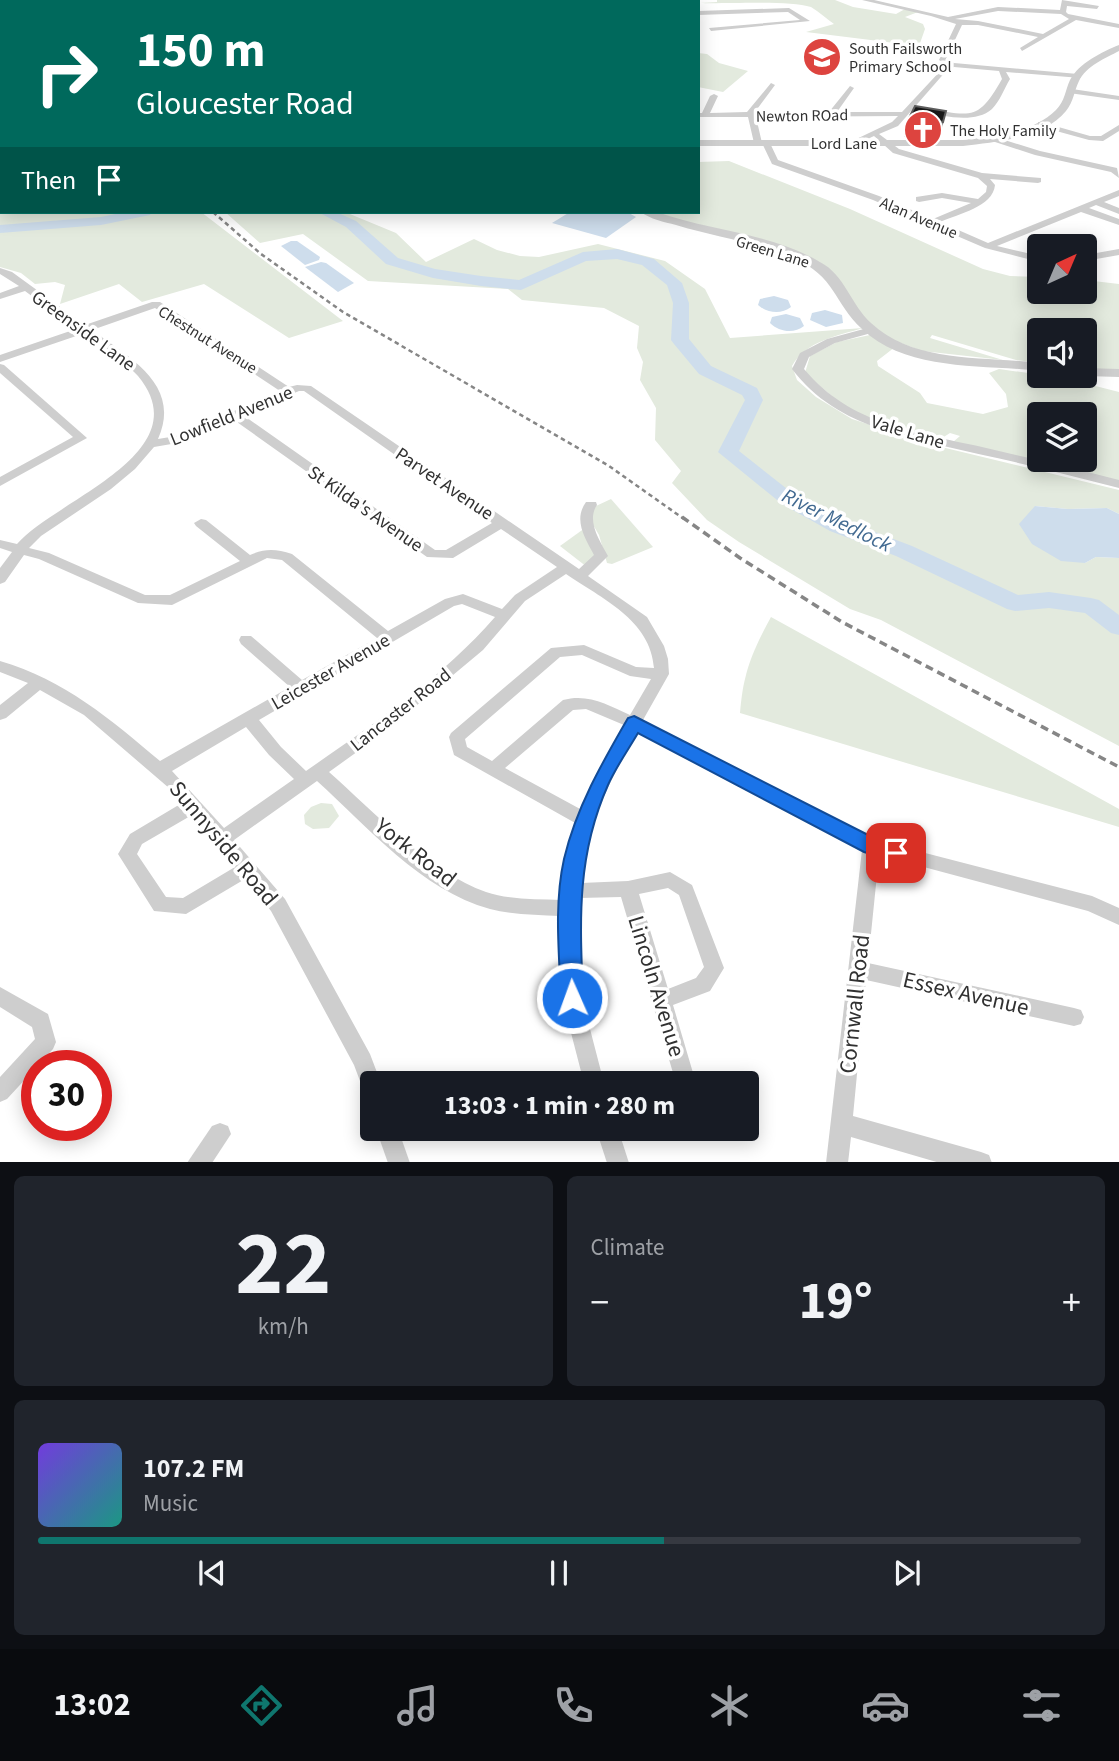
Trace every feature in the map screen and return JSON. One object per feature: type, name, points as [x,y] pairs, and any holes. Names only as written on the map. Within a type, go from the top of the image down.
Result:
[{"type":"street","points":[[865,0],[950,18],[960,23],[978,23],[1043,36]]},
{"type":"street","points":[[1063,12],[1065,2],[1097,7]]},
{"type":"street","points":[[950,18],[999,9],[1063,12],[1073,19],[1119,26]]},
{"type":"street","points":[[776,10],[793,23]]},
{"type":"street","points":[[700,13],[792,10],[807,21],[709,28],[721,40]]},
{"type":"street","points":[[1022,49],[1073,19]]},
{"type":"street","points":[[960,23],[942,60],[953,65],[1078,76],[1099,58],[1119,48]]},
{"type":"street","points":[[850,144],[895,124],[945,69],[953,65]]},
{"type":"street","name":"Newton ROad","points":[[702,115],[908,111],[961,114],[983,111],[989,107],[1006,79],[1001,68]]},
{"type":"street","name":"Lord Lane","points":[[700,143],[963,143],[995,139],[1041,124],[1068,103],[1078,76]]},
{"type":"street","points":[[762,143],[750,116],[771,85]]},
{"type":"street","points":[[833,114],[833,110],[850,88]]},
{"type":"street","points":[[1072,91],[1119,98]]},
{"type":"street","points":[[702,115],[714,96]]},
{"type":"street","points":[[1041,124],[1108,141],[1119,127]]},
{"type":"street","points":[[874,134],[908,155],[981,176],[1038,180]]},
{"type":"street","points":[[995,139],[1038,153],[1117,172]]},
{"type":"street","name":"Alan Avenue","points":[[762,143],[775,162],[876,198],[988,246],[1027,256]]},
{"type":"street","points":[[933,222],[980,202],[990,193],[990,185],[981,176]]},
{"type":"street","points":[[988,246],[1119,193]]},
{"type":"street","points":[[919,199],[930,195],[954,196],[980,202]]},
{"type":"street","points":[[1098,203],[1119,211]]},
{"type":"street","points":[[1082,209],[1119,222]]},
{"type":"street","name":"Green Lane","points":[[653,214],[687,226],[762,245],[816,264],[826,271],[871,330]]},
{"type":"street","points":[[1097,256],[1119,252]]},
{"type":"street","name":"Greenside Lane","points":[[0,271],[26,287],[150,381],[159,402],[160,419],[152,444]]},
{"type":"street","points":[[0,296],[26,287]]},
{"type":"street","name":"Chestnut Avenue","points":[[83,329],[156,304],[289,392]]},
{"type":"street","points":[[0,359],[83,329]]},
{"type":"street","points":[[871,330],[909,349],[933,357],[1027,366]]},
{"type":"street","name":"Vale Lane","points":[[871,330],[831,341],[808,352],[797,369],[820,396],[853,414],[890,429],[1119,485]]},
{"type":"street","points":[[0,367],[81,438],[0,482]]},
{"type":"street","points":[[1097,372],[1119,373]]},
{"type":"street","name":"Lowfield Avenue","points":[[152,444],[179,439],[301,387],[310,390]]},
{"type":"street","name":"Parvet Avenue","points":[[310,390],[642,620],[659,650],[661,674]]},
{"type":"street","name":"St Kilda's Avenue","points":[[235,415],[432,554],[448,555],[503,522]]},
{"type":"street","points":[[0,579],[34,535],[116,480],[136,463],[152,444]]},
{"type":"street","points":[[574,571],[601,556],[585,517],[591,505]]},
{"type":"street","points":[[201,523],[249,561]]},
{"type":"street","points":[[0,544],[44,556],[143,600],[156,601],[178,597],[270,553],[287,557],[387,638]]},
{"type":"street","name":"Lancaster Road","points":[[222,839],[380,727],[478,646],[520,598],[574,571]]},
{"type":"street","name":"Leicester Avenue","points":[[159,770],[450,602],[463,599],[506,616]]},
{"type":"street","points":[[246,640],[301,688]]},
{"type":"street","points":[[586,821],[460,751],[457,737],[556,652],[584,650],[605,662],[635,672],[661,674],[599,784],[574,859],[570,899],[572,998],[591,1071]]},
{"type":"street","name":"Sunnyside Road","points":[[0,666],[39,682],[90,711],[159,770],[194,805],[278,905],[366,1071]]},
{"type":"street","points":[[0,714],[39,682]]},
{"type":"street","points":[[494,769],[569,705],[587,703],[634,723],[872,846],[1092,904],[1119,917]]},
{"type":"street","name":"York Road","points":[[248,718],[275,751],[424,863],[470,894],[519,906],[670,880],[685,890],[714,968],[703,985],[661,1000]]},
{"type":"street","points":[[194,805],[136,839],[127,855],[161,905],[186,906],[248,869]]},
{"type":"street","name":"Cornwall Road","points":[[837,1162],[872,846]]},
{"type":"street","name":"Lincoln Avenue","points":[[628,889],[682,1071]]},
{"type":"street","name":"Essex Avenue","points":[[858,969],[1074,1017]]},
{"type":"street","points":[[0,996],[41,1021],[46,1042],[0,1092]]},
{"type":"street","points":[[842,1124],[977,1162]]},
{"type":"street","points":[[199,1162],[220,1134]]},
{"type":"street","points":[[391,1141],[399,1162]]},
{"type":"street","points":[[611,1141],[618,1162]]},
{"type":"shaded area","points":[[717,0],[835,0],[853,7],[896,14],[905,9],[918,12],[905,17],[923,24],[925,29],[919,46],[806,32],[834,24],[811,7],[801,5],[700,3]]},
{"type":"shaded area","points":[[700,53],[707,54],[719,63],[748,71],[723,92],[700,87]]},
{"type":"shaded area","points":[[729,161],[850,209],[983,269],[1010,276],[1027,277],[1027,304],[1097,304],[1097,281],[1119,284],[1119,370],[1097,369],[1097,318],[1027,318],[1027,361],[932,335],[930,338],[1003,360],[922,351],[890,339],[870,326],[820,262],[658,214],[700,214],[700,162]]},
{"type":"shaded area","points":[[0,214],[204,214],[343,321],[289,338],[204,284],[142,302],[119,284],[60,304],[65,285],[55,282],[35,284],[21,273],[0,267]]},
{"type":"shaded area","points":[[227,214],[350,214],[396,233],[426,262],[474,239],[497,250],[520,256],[539,257],[598,244],[665,261],[705,289],[730,338],[863,328],[833,337],[805,351],[792,366],[797,380],[816,397],[852,419],[933,445],[1027,468],[1027,472],[1045,472],[1119,490],[1119,514],[1107,508],[1035,506],[1085,563],[1096,557],[1119,558],[1119,746],[881,620],[850,609],[707,520],[672,483],[681,471],[655,440],[656,408],[640,380],[643,362],[637,348],[639,326],[604,308],[522,300],[508,289],[368,281],[303,234],[260,243]]},
{"type":"shaded area","points":[[870,335],[895,347],[877,361],[878,366],[920,393],[927,403],[983,414],[1008,407],[1006,394],[989,373],[999,369],[1027,373],[1027,388],[1097,386],[1119,392],[1119,481],[1081,472],[1097,472],[1097,402],[1027,402],[1027,459],[953,442],[960,436],[950,433],[939,440],[901,430],[847,409],[805,373],[810,356],[837,342]]},
{"type":"shaded area","points":[[611,499],[653,547],[612,564],[607,563],[599,535],[589,518],[596,506]]},
{"type":"shaded area","points":[[585,528],[596,554],[587,567],[560,546]]},
{"type":"shaded area","points":[[771,617],[1119,809],[1119,827],[740,713],[743,686],[750,663]]},
{"type":"shaded area","points":[[321,803],[332,804],[339,816],[329,828],[313,829],[305,824],[304,815],[311,807]]},
{"type":"water","points":[[567,214],[631,214],[636,217],[606,238],[552,223]]},
{"type":"water","points":[[297,241],[320,257],[319,260],[305,265],[281,246]]},
{"type":"water","points":[[321,262],[354,283],[338,292],[305,267]]},
{"type":"water","points":[[774,296],[788,300],[791,307],[774,312],[758,305],[760,299]]},
{"type":"water","points":[[825,310],[842,315],[843,323],[826,327],[810,320],[812,313]]},
{"type":"water","points":[[786,314],[800,318],[804,326],[787,331],[770,323],[772,317]]},
{"type":"water","points":[[1035,506],[1107,508],[1119,514],[1119,558],[1096,557],[1085,563],[1061,561],[1032,544],[1019,524]]},
{"type":"building","points":[[915,106],[946,111],[943,122],[918,118],[907,122]]},
{"type":"waterway","name":"River Medlock","points":[[0,229],[101,221],[135,214]]},
{"type":"waterway","name":"River Medlock","points":[[329,214],[351,224],[392,261],[433,273],[481,281],[521,285],[583,257],[617,254],[648,262],[674,283],[681,303],[680,340],[705,370],[750,392],[754,400],[728,452],[789,500],[838,526],[904,551],[1015,603],[1049,600],[1091,606],[1119,627]]},
{"type":"railway","points":[[215,214],[261,254],[343,312],[609,466],[684,519]]},
{"type":"railway","points":[[682,517],[740,558],[842,622],[1119,767]]},
{"type":"place","name":"South Failsworth Primary School","points":[[822,57]]},
{"type":"place","name":"The Holy Family","points":[[923,130]]},
{"type":"route","points":[[572,998],[569,908],[574,859],[599,784],[634,723],[872,846],[896,853]]}]
